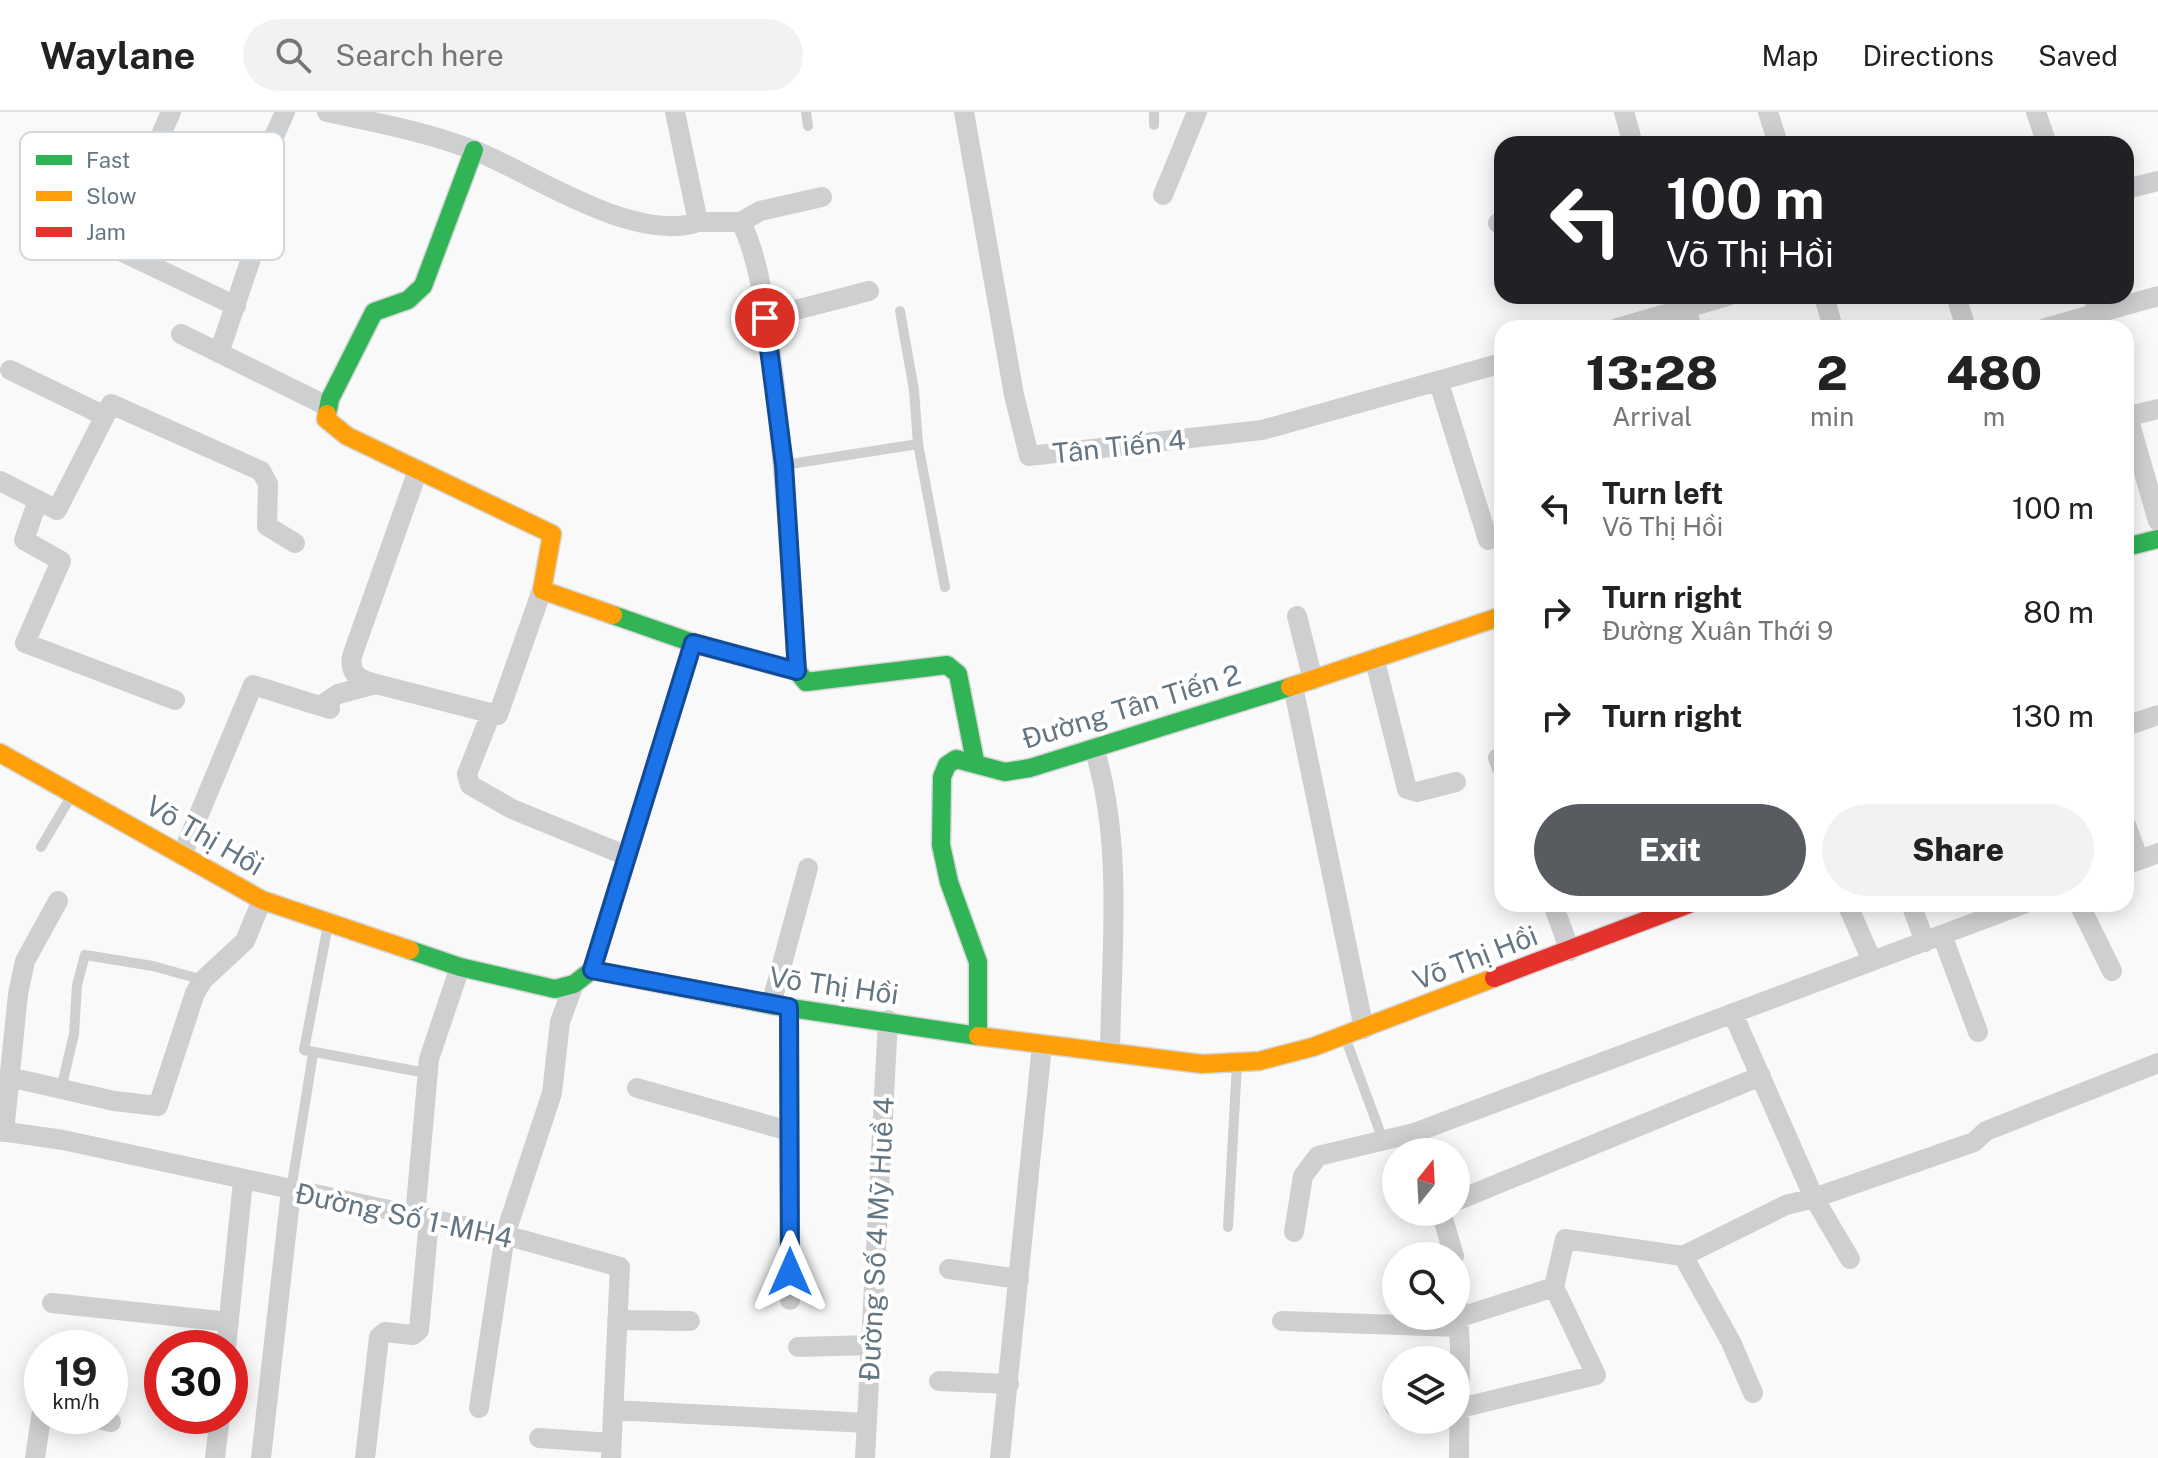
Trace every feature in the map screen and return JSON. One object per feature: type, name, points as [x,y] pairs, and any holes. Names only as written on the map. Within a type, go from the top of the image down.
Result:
[{"type":"street","points":[[162,132],[171,112]]},
{"type":"street","points":[[276,132],[285,112]]},
{"type":"street","points":[[327,112],[410,130],[474,150],[625,220],[661,228],[698,222],[741,222],[760,211],[822,197]]},
{"type":"street","points":[[675,112],[698,222]]},
{"type":"street","name":"Tân Tiến 4","points":[[964,112],[1014,395],[1029,456],[1262,430],[1494,366]]},
{"type":"street","points":[[1163,195],[1197,112]]},
{"type":"street","points":[[1624,112],[1631,136]]},
{"type":"street","points":[[1768,112],[1776,136]]},
{"type":"street","points":[[2036,112],[2044,136]]},
{"type":"street","points":[[418,470],[352,656],[352,671],[356,677],[376,684],[426,694],[490,716],[500,713],[542,590],[552,534],[347,436],[326,419],[374,312],[408,300],[423,286],[474,150]]},
{"type":"street","points":[[2134,187],[2158,181]]},
{"type":"street","points":[[741,222],[747,236],[765,318],[784,465],[797,671]]},
{"type":"street","points":[[139,260],[236,306]]},
{"type":"street","points":[[219,353],[251,260]]},
{"type":"street","points":[[765,318],[869,291]]},
{"type":"street","points":[[2134,302],[2158,296]]},
{"type":"street","points":[[1638,320],[1679,304]]},
{"type":"street","points":[[2072,320],[2128,304]]},
{"type":"street","points":[[181,334],[329,407]]},
{"type":"street","points":[[10,370],[105,416]]},
{"type":"street","points":[[1439,383],[1488,540]]},
{"type":"street","points":[[0,481],[57,510],[111,404],[261,471],[268,484],[267,526],[295,543]]},
{"type":"street","points":[[2134,414],[2158,409]]},
{"type":"street","points":[[2134,439],[2158,521]]},
{"type":"street","points":[[38,500],[24,540],[61,561],[25,643],[175,700]]},
{"type":"street","points":[[2134,545],[2158,539]]},
{"type":"street","points":[[542,590],[693,643],[797,671],[806,682],[947,665],[958,674],[975,761],[956,759],[947,765],[942,777],[941,845],[949,882],[978,962],[978,1034]]},
{"type":"street","points":[[1297,616],[1313,680]]},
{"type":"street","name":"Đường Tân Tiến 2","points":[[975,761],[1005,772],[1030,768],[1375,661],[1494,619]]},
{"type":"street","points":[[479,1408],[505,1235],[552,1093],[560,1022],[574,984],[592,970],[693,643]]},
{"type":"street","points":[[1375,661],[1407,789],[1417,792],[1456,782]]},
{"type":"street","points":[[182,855],[253,685],[325,708],[338,694],[376,684]]},
{"type":"street","points":[[1293,686],[1354,1032]]},
{"type":"street","points":[[2134,723],[2158,715]]},
{"type":"street","points":[[490,716],[467,774],[470,785],[512,809],[627,856]]},
{"type":"street","points":[[1094,748],[1105,783],[1112,849],[1110,1053]]},
{"type":"street","name":"Võ Thị Hồi","points":[[0,753],[262,900],[460,967],[555,989],[574,984]]},
{"type":"street","points":[[790,1300],[789,1131],[780,1006],[808,868]]},
{"type":"street","points":[[9,1077],[114,1101],[158,1106],[195,993],[203,980],[245,941],[262,900]]},
{"type":"street","points":[[2,1132],[18,994],[25,961],[58,901]]},
{"type":"street","points":[[1556,912],[1570,951]]},
{"type":"street","name":"Võ Thị Hồi","points":[[592,970],[780,1006],[1042,1045],[1202,1064],[1259,1061],[1354,1032],[1669,912]]},
{"type":"street","points":[[1851,912],[1872,961]]},
{"type":"street","points":[[1916,912],[1934,938],[1978,1032]]},
{"type":"street","points":[[1427,1138],[1733,1014],[2003,912]]},
{"type":"street","points":[[2083,912],[2112,971]]},
{"type":"street","points":[[365,1458],[379,1337],[385,1332],[413,1335],[419,1330],[426,1073],[460,967]]},
{"type":"street","points":[[1733,1014],[1814,1198],[1850,1259]]},
{"type":"street","name":"Đường Số 4 Mỹ Huề 4","points":[[865,1458],[888,1020]]},
{"type":"street","points":[[1000,1458],[1042,1045]]},
{"type":"street","points":[[1470,1406],[1596,1375],[1554,1287],[1565,1239],[1683,1256],[1786,1205],[1974,1142],[1986,1131],[2158,1063]]},
{"type":"street","points":[[1470,1195],[1761,1076]]},
{"type":"street","points":[[637,1088],[789,1131]]},
{"type":"street","name":"Đường Số 1-MH4","points":[[2,1132],[63,1140],[505,1235],[620,1267],[611,1450]]},
{"type":"street","points":[[1294,1232],[1308,1165],[1328,1152],[1382,1140]]},
{"type":"street","points":[[228,1330],[243,1181]]},
{"type":"street","points":[[261,1458],[291,1191]]},
{"type":"street","points":[[1683,1256],[1731,1342],[1753,1393]]},
{"type":"street","points":[[949,1269],[1019,1279]]},
{"type":"street","points":[[1470,1319],[1554,1287]]},
{"type":"street","points":[[52,1303],[229,1322]]},
{"type":"street","points":[[617,1320],[690,1321]]},
{"type":"street","points":[[1282,1321],[1382,1322]]},
{"type":"street","points":[[798,1347],[870,1345]]},
{"type":"street","points":[[939,1381],[1009,1384]]},
{"type":"street","points":[[613,1410],[867,1423]]},
{"type":"street","points":[[35,1458],[39,1434]]},
{"type":"street","points":[[215,1458],[218,1434]]},
{"type":"street","points":[[1459,1434],[1459,1458]]},
{"type":"street","points":[[539,1438],[611,1450]]},
{"type":"lane","points":[[806,112],[808,126]]},
{"type":"lane","points":[[1154,112],[1154,125]]},
{"type":"lane","points":[[900,311],[914,390],[918,444],[945,587]]},
{"type":"lane","points":[[784,465],[918,444]]},
{"type":"lane","points":[[41,847],[74,793]]},
{"type":"lane","points":[[329,923],[304,1050],[426,1073]]},
{"type":"lane","points":[[61,1089],[74,1034],[77,985],[85,955],[153,966],[203,980]]},
{"type":"lane","points":[[1354,1032],[1382,1138]]},
{"type":"lane","points":[[291,1191],[313,1054]]},
{"type":"lane","points":[[1228,1227],[1237,1062]]},
{"type":"traffic: fast","points":[[327,414],[330,399],[374,312],[408,300],[423,286],[474,150]]},
{"type":"traffic: fast","points":[[2134,545],[2158,539]]},
{"type":"traffic: fast","points":[[613,615],[693,643],[797,671],[806,682],[947,665],[958,674],[975,761]]},
{"type":"traffic: fast","points":[[978,1034],[978,962],[949,882],[941,845],[942,777],[947,765],[956,759],[1005,772],[1030,768],[1290,687]]},
{"type":"traffic: fast","points":[[410,950],[460,967],[555,989],[574,984],[592,970],[771,1005],[978,1036]]},
{"type":"traffic: slow","points":[[327,414],[326,419],[347,436],[552,534],[542,590],[613,615]]},
{"type":"traffic: slow","points":[[1290,687],[1494,619]]},
{"type":"traffic: slow","points":[[0,753],[262,900],[410,950]]},
{"type":"traffic: slow","points":[[978,1036],[1202,1064],[1259,1061],[1313,1047],[1494,978]]},
{"type":"traffic: jam","points":[[1494,978],[1668,912]]},
{"type":"route","points":[[765,318],[784,465],[797,671],[693,643],[648,796],[595,952],[592,970],[789,1007],[790,1272]]}]
